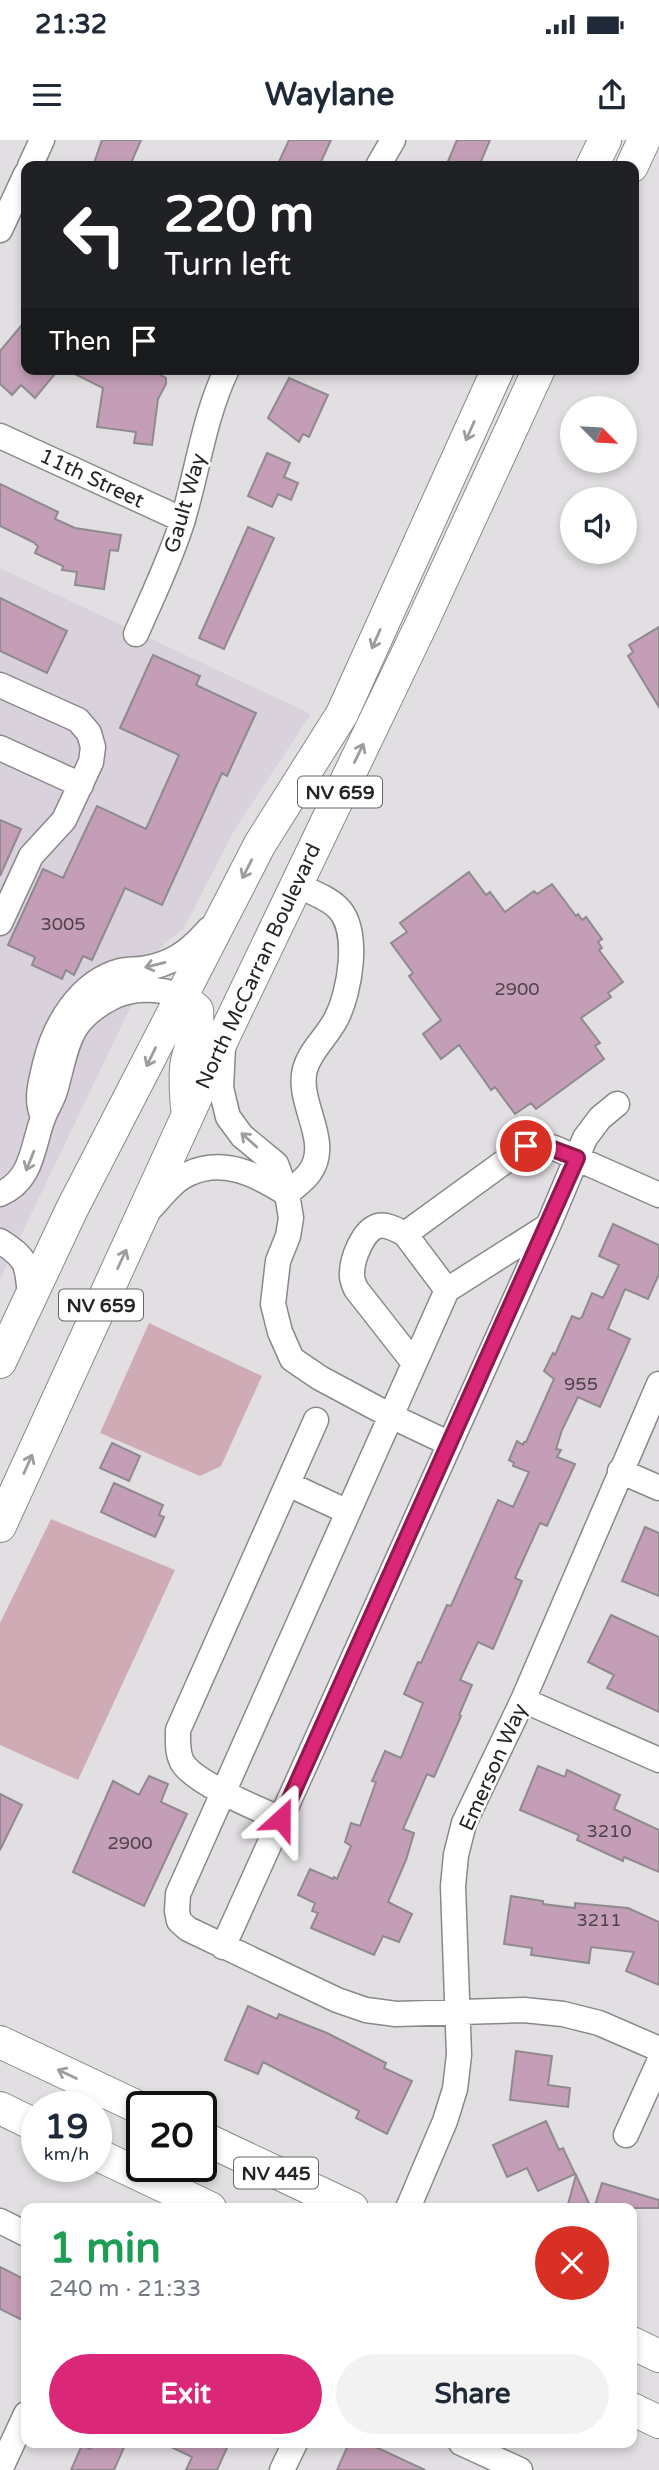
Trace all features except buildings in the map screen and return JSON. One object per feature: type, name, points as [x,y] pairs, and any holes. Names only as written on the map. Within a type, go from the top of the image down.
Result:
[{"type":"main road","points":[[594,161],[605,140]]},
{"type":"main road","points":[[634,161],[644,140]]},
{"type":"main road","name":"NV 659","points":[[0,1362],[72,1209],[260,844],[342,714],[495,375]]},
{"type":"main road","name":"North McCarran Boulevard","points":[[0,1526],[224,1036],[422,623],[535,375]]},
{"type":"main road","points":[[181,996],[197,1010],[199,1027],[187,1061],[185,1083],[188,1116]]},
{"type":"main road","points":[[0,2042],[126,2101]]},
{"type":"main road","points":[[0,2108],[21,2118]]},
{"type":"main road","name":"NV 445","points":[[217,2145],[341,2203]]},
{"type":"main road","name":"NV 445","points":[[112,2162],[199,2203]]},
{"type":"main road","points":[[637,2345],[659,2356]]},
{"type":"main road","points":[[637,2411],[659,2421]]},
{"type":"street","points":[[32,161],[42,140]]},
{"type":"street","points":[[381,161],[393,140]]},
{"type":"street","points":[[0,230],[21,184]]},
{"type":"street","name":"Gault Way","points":[[136,634],[173,551],[205,426],[224,375]]},
{"type":"street","name":"11th Street","points":[[0,436],[183,520]]},
{"type":"street","points":[[0,685],[78,720],[89,733],[93,747],[91,762],[64,820],[31,856],[0,923]]},
{"type":"street","points":[[0,748],[81,785]]},
{"type":"street","points":[[287,1194],[309,1174],[316,1160],[317,1144],[304,1097],[305,1071],[311,1055],[336,1020],[345,998],[352,945],[346,919],[337,906],[295,884]]},
{"type":"street","points":[[43,1117],[38,1106],[38,1092],[48,1052],[56,1028],[72,1005],[95,983],[119,971],[152,967],[189,951],[226,910]]},
{"type":"street","points":[[0,1194],[10,1190],[25,1175],[75,1028],[96,1006],[124,992],[151,990],[181,996]]},
{"type":"street","points":[[224,1036],[221,1087],[228,1117],[242,1136],[276,1164],[287,1194],[291,1218],[289,1236],[278,1261],[273,1304],[280,1332],[292,1359],[320,1378],[450,1444]]},
{"type":"street","points":[[223,1947],[548,1226],[585,1138],[600,1118],[617,1104]]},
{"type":"street","points":[[405,1234],[526,1146],[542,1145],[659,1195]]},
{"type":"street","points":[[139,1221],[170,1187],[188,1174],[209,1168],[240,1168],[287,1194]]},
{"type":"street","points":[[414,1363],[356,1289],[351,1277],[360,1245],[369,1231],[379,1226],[390,1227],[405,1234],[447,1290]]},
{"type":"street","points":[[548,1226],[447,1290],[178,1894],[177,1911],[179,1920],[188,1929],[337,2000],[366,2010],[396,2014],[524,2010],[563,2014],[599,2023],[659,2049]]},
{"type":"street","points":[[0,1241],[27,1265],[30,1296]]},
{"type":"street","name":"Emerson Way","points":[[410,2203],[446,2121],[455,2089],[460,2055],[453,1886],[456,1855],[464,1823],[523,1700],[659,1384]]},
{"type":"street","points":[[281,1819],[223,1792],[183,1764],[178,1750],[178,1730],[316,1420]]},
{"type":"street","points":[[620,1471],[659,1488]]},
{"type":"street","points":[[288,1484],[348,1512]]},
{"type":"street","points":[[523,1700],[659,1760]]},
{"type":"street","points":[[626,2134],[659,2062]]},
{"type":"street","points":[[0,2221],[21,2232]]},
{"type":"street","points":[[0,2470],[21,2425]]},
{"type":"street","points":[[282,2470],[293,2448]]},
{"type":"street","points":[[472,2448],[520,2470]]},
{"type":"shaded area","points":[[0,568],[311,714],[235,829],[184,928],[158,950],[0,1279]]},
{"type":"shaded area","points":[[149,1323],[262,1376],[221,1466],[200,1476],[100,1433]]},
{"type":"shaded area","points":[[51,1519],[175,1570],[78,1780],[0,1745],[0,1623]]},
{"type":"route","points":[[281,1819],[577,1158],[542,1145],[526,1146]]}]
